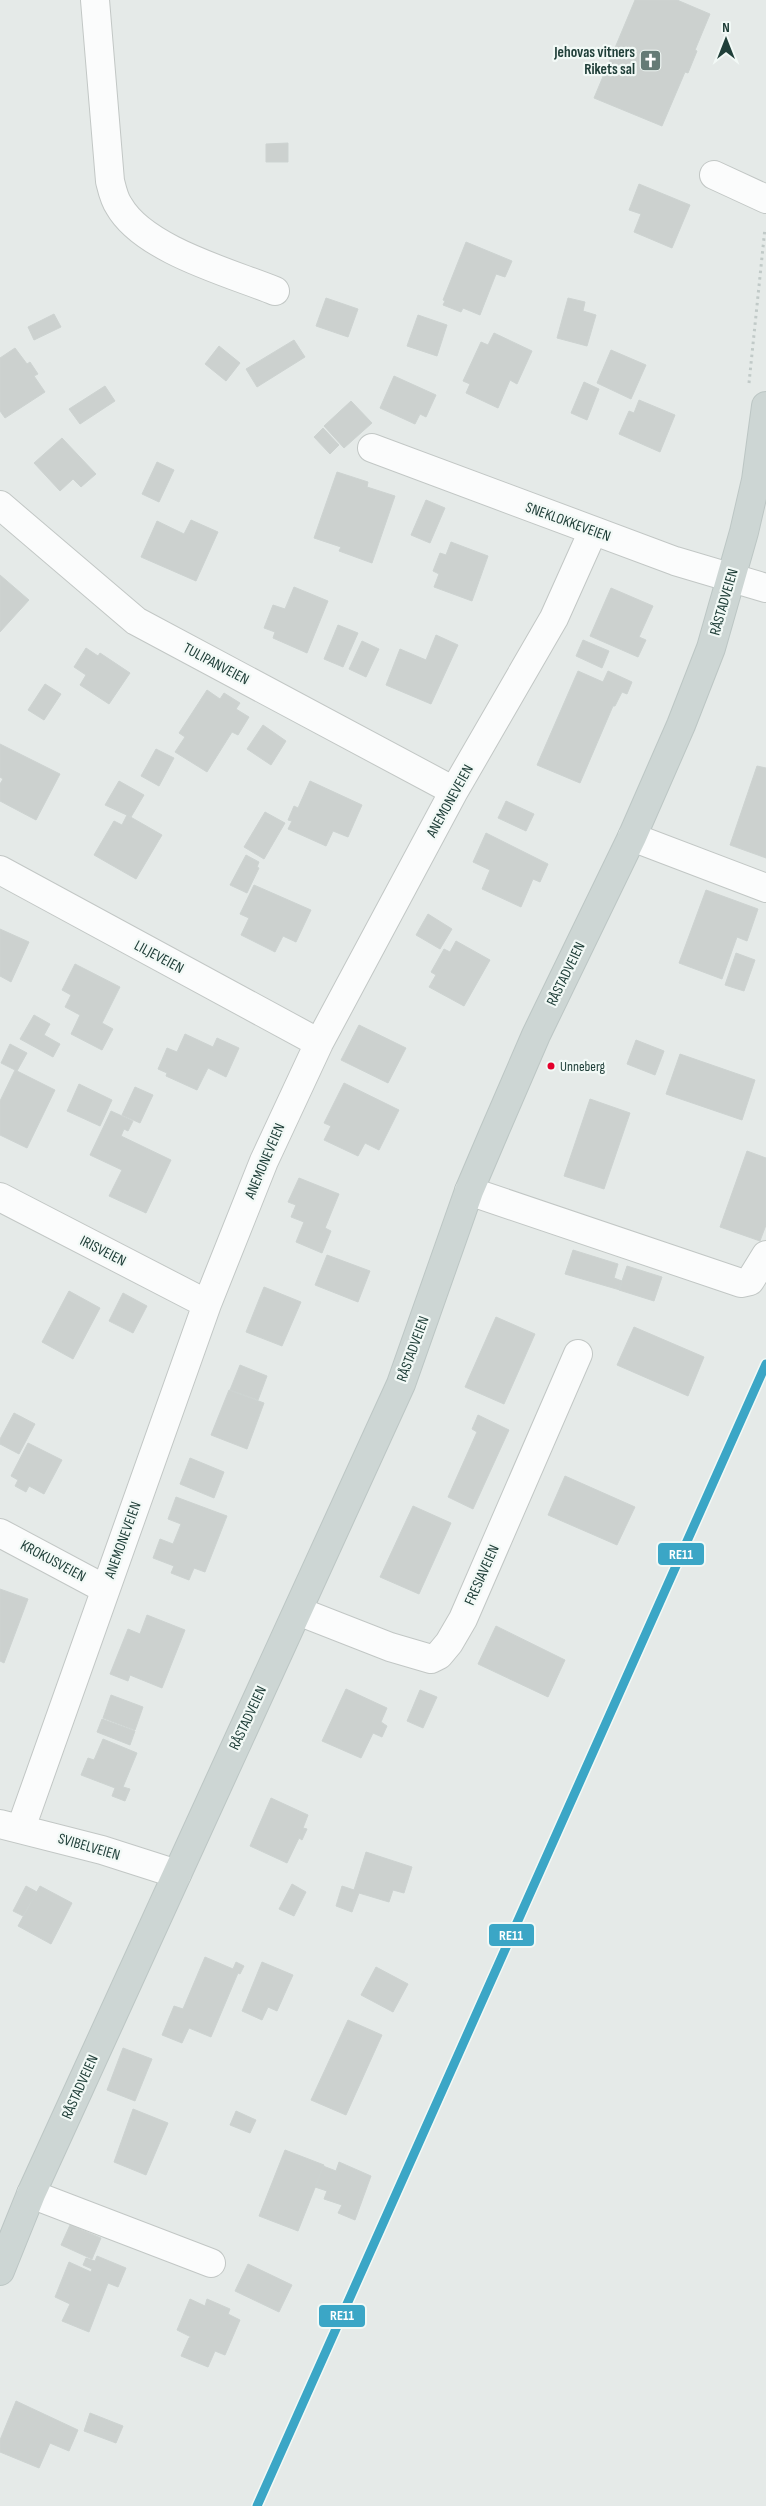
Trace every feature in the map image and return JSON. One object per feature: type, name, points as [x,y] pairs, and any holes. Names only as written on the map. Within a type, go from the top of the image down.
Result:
[{"type":"main road","name":"RÅSTADVEIEN","points":[[0,2271],[31,2194],[402,1384],[469,1190],[536,1035],[632,837],[691,699],[711,648],[732,579],[756,480],[766,406]]},
{"type":"street","points":[[94,0],[110,181],[118,206],[135,225],[153,238],[190,258],[275,292]]},
{"type":"street","points":[[714,175],[766,199]]},
{"type":"street","name":"SNEKLOKKEVEIEN","points":[[372,448],[593,531],[732,579],[766,588]]},
{"type":"street","name":"TULIPANVEIEN","points":[[0,505],[136,621],[454,791]]},
{"type":"street","name":"ANEMONEVEIEN","points":[[10,1826],[105,1589],[189,1359],[207,1304],[264,1161],[319,1043],[454,791],[554,618],[593,531]]},
{"type":"street","points":[[632,837],[766,888]]},
{"type":"street","name":"LILJEVEIEN","points":[[0,870],[319,1043]]},
{"type":"street","points":[[469,1190],[741,1283],[750,1281],[766,1255]]},
{"type":"street","name":"IRISVEIEN","points":[[0,1197],[207,1304]]},
{"type":"street","name":"FRESIAVEIEN","points":[[298,1610],[417,1655],[431,1659],[439,1655],[463,1619],[578,1354]]},
{"type":"street","name":"KROKUSVEIEN","points":[[0,1532],[105,1589]]},
{"type":"street","name":"SVIBELVEIEN","points":[[10,1826],[102,1850],[177,1874]]},
{"type":"street","points":[[31,2194],[212,2263]]},
{"type":"building","name":"Jehovas vitners Rikets sal","points":[[635,0],[677,0],[710,14],[688,73],[685,72],[662,126],[594,98]]},
{"type":"building","points":[[288,143],[288,162],[266,162],[266,144]]},
{"type":"building","points":[[639,184],[690,205],[672,248],[634,232],[641,214],[629,210]]},
{"type":"building","points":[[466,242],[512,261],[505,277],[496,274],[480,315],[463,308],[461,312],[443,305],[445,301],[443,300]]},
{"type":"building","points":[[326,298],[358,309],[348,337],[316,326]]},
{"type":"building","points":[[568,298],[585,302],[583,311],[596,315],[587,346],[557,338]]},
{"type":"building","points":[[54,314],[61,327],[34,340],[28,327]]},
{"type":"building","points":[[418,315],[447,325],[437,356],[407,346]]},
{"type":"building","points":[[494,333],[532,351],[517,384],[510,380],[498,408],[466,393],[470,384],[463,381],[481,342],[488,345]]},
{"type":"building","points":[[294,340],[305,357],[257,387],[246,369]]},
{"type":"building","points":[[219,346],[240,363],[226,381],[205,364]]},
{"type":"building","points":[[15,348],[27,364],[30,362],[38,374],[34,376],[45,392],[5,418],[0,411],[0,358]]},
{"type":"building","points":[[611,350],[646,365],[631,399],[597,383]]},
{"type":"building","points":[[394,376],[436,395],[426,417],[420,414],[415,424],[380,408]]},
{"type":"building","points":[[584,382],[599,389],[587,420],[571,413]]},
{"type":"building","points":[[105,386],[115,401],[80,424],[69,409]]},
{"type":"building","points":[[639,400],[675,415],[660,452],[619,434],[629,411],[634,413]]},
{"type":"building","points":[[351,401],[372,423],[344,448],[324,426]]},
{"type":"building","points":[[323,428],[339,445],[330,454],[314,437]]},
{"type":"building","points":[[62,438],[96,474],[81,487],[73,479],[60,491],[34,463]]},
{"type":"building","points":[[157,462],[174,470],[159,502],[142,494]]},
{"type":"building","points":[[337,472],[368,482],[367,487],[395,496],[372,563],[339,551],[341,547],[314,538]]},
{"type":"building","points":[[426,500],[445,508],[430,543],[411,535]]},
{"type":"building","points":[[191,520],[218,532],[196,581],[141,557],[157,521],[184,534]]},
{"type":"building","points":[[451,542],[488,556],[472,601],[434,587],[439,574],[433,571],[440,553],[446,555]]},
{"type":"building","points":[[0,575],[29,600],[0,632]]},
{"type":"building","points":[[294,587],[328,601],[307,653],[273,638],[275,632],[264,628],[273,605],[285,609]]},
{"type":"building","points":[[611,588],[653,606],[639,637],[646,640],[638,657],[590,636]]},
{"type":"building","points":[[338,625],[358,633],[343,667],[324,659]]},
{"type":"building","points":[[436,635],[458,645],[431,704],[386,685],[400,649],[426,660]]},
{"type":"building","points":[[583,640],[609,651],[602,668],[576,656]]},
{"type":"building","points":[[362,641],[379,649],[366,677],[349,669]]},
{"type":"building","points":[[86,648],[98,656],[100,653],[130,673],[109,704],[80,685],[86,675],[74,667]]},
{"type":"building","points":[[578,671],[603,682],[608,671],[632,682],[627,694],[622,692],[615,706],[613,706],[580,783],[537,765]]},
{"type":"building","points":[[45,684],[61,694],[44,720],[28,710]]},
{"type":"building","points":[[207,690],[220,699],[224,693],[240,703],[236,709],[249,717],[238,735],[232,732],[207,772],[175,752],[185,737],[179,733]]},
{"type":"building","points":[[263,725],[286,741],[271,765],[247,749]]},
{"type":"building","points":[[0,744],[60,774],[36,820],[0,801],[0,784],[3,779],[0,777]]},
{"type":"building","points":[[156,749],[174,758],[159,786],[141,776]]},
{"type":"building","points":[[757,766],[766,768],[766,858],[730,845]]},
{"type":"building","points":[[119,781],[144,795],[131,817],[105,805]]},
{"type":"building","points":[[310,781],[362,805],[348,837],[333,831],[326,846],[288,829],[292,821],[288,820],[294,806],[298,808]]},
{"type":"building","points":[[506,801],[534,814],[526,831],[498,818]]},
{"type":"building","points":[[265,812],[285,823],[264,859],[244,847]]},
{"type":"building","points":[[127,815],[162,835],[136,879],[94,855],[114,821],[122,825]]},
{"type":"building","points":[[486,833],[548,864],[540,882],[533,879],[521,907],[482,889],[490,870],[473,862]]},
{"type":"building","points":[[246,855],[259,862],[257,867],[259,868],[247,893],[230,885]]},
{"type":"building","points":[[254,885],[311,910],[296,942],[283,936],[275,952],[241,935],[249,918],[240,914]]},
{"type":"building","points":[[706,890],[758,909],[747,941],[737,937],[722,979],[679,963]]},
{"type":"building","points":[[428,914],[452,929],[440,949],[416,935]]},
{"type":"building","points":[[0,929],[29,942],[11,982],[0,976]]},
{"type":"building","points":[[456,941],[490,960],[464,1006],[429,987],[436,975],[431,972],[444,949],[450,952]]},
{"type":"building","points":[[736,953],[755,960],[744,991],[725,985]]},
{"type":"building","points":[[75,964],[120,987],[102,1023],[113,1029],[102,1050],[71,1034],[80,1015],[65,1007],[71,995],[62,990]]},
{"type":"building","points":[[34,1015],[50,1024],[44,1035],[60,1044],[53,1057],[20,1039]]},
{"type":"building","points":[[359,1025],[406,1048],[388,1083],[341,1060]]},
{"type":"building","points":[[185,1034],[213,1047],[217,1038],[239,1048],[226,1077],[208,1068],[197,1090],[166,1076],[167,1073],[158,1069],[167,1048],[177,1052]]},
{"type":"building","points":[[636,1040],[664,1051],[655,1075],[627,1064]]},
{"type":"building","points":[[10,1044],[27,1053],[17,1071],[1,1063]]},
{"type":"building","points":[[680,1054],[755,1080],[742,1120],[666,1094]]},
{"type":"building","points":[[15,1070],[55,1090],[27,1148],[0,1135],[0,1101]]},
{"type":"building","points":[[344,1083],[399,1110],[379,1150],[365,1143],[358,1156],[324,1140],[331,1126],[324,1123]]},
{"type":"building","points":[[79,1084],[112,1100],[100,1126],[67,1111]]},
{"type":"building","points":[[135,1087],[153,1095],[140,1123],[122,1115]]},
{"type":"building","points":[[590,1099],[630,1113],[604,1189],[564,1176]]},
{"type":"building","points":[[111,1111],[133,1121],[128,1131],[124,1129],[121,1136],[171,1160],[146,1213],[109,1196],[122,1170],[90,1155]]},
{"type":"building","points":[[747,1151],[766,1158],[766,1225],[760,1241],[720,1227]]},
{"type":"building","points":[[299,1178],[339,1194],[325,1228],[331,1231],[322,1253],[296,1242],[304,1222],[291,1217],[296,1205],[288,1202]]},
{"type":"building","points":[[573,1250],[618,1264],[614,1278],[622,1281],[620,1290],[565,1274]]},
{"type":"building","points":[[327,1255],[370,1271],[358,1302],[315,1285]]},
{"type":"building","points":[[627,1266],[662,1277],[654,1301],[619,1290]]},
{"type":"building","points":[[264,1287],[301,1302],[282,1346],[246,1332]]},
{"type":"building","points":[[69,1291],[100,1308],[73,1359],[42,1342]]},
{"type":"building","points":[[123,1293],[147,1306],[133,1333],[109,1321]]},
{"type":"building","points":[[496,1317],[535,1334],[504,1404],[465,1387]]},
{"type":"building","points":[[634,1327],[704,1357],[688,1396],[617,1365]]},
{"type":"building","points":[[240,1365],[267,1376],[258,1400],[230,1390]]},
{"type":"building","points":[[229,1390],[264,1403],[247,1449],[211,1435]]},
{"type":"building","points":[[14,1413],[35,1424],[19,1454],[0,1444],[0,1439]]},
{"type":"building","points":[[478,1415],[509,1430],[473,1509],[448,1497],[477,1432],[472,1429]]},
{"type":"building","points":[[28,1443],[62,1460],[44,1494],[29,1486],[26,1492],[15,1486],[18,1480],[11,1476]]},
{"type":"building","points":[[190,1458],[224,1472],[214,1498],[180,1484]]},
{"type":"building","points":[[565,1476],[635,1507],[617,1545],[548,1515]]},
{"type":"building","points":[[176,1497],[227,1516],[205,1572],[194,1568],[189,1580],[171,1573],[174,1566],[153,1558],[160,1539],[173,1544],[181,1524],[168,1519]]},
{"type":"building","points":[[413,1506],[451,1523],[419,1594],[380,1577]]},
{"type":"building","points":[[0,1589],[28,1599],[4,1663],[0,1661]]},
{"type":"building","points":[[147,1615],[185,1630],[162,1688],[130,1675],[128,1681],[110,1674],[128,1629],[140,1634]]},
{"type":"building","points":[[496,1626],[565,1660],[548,1697],[478,1664]]},
{"type":"building","points":[[346,1689],[387,1708],[381,1722],[387,1726],[382,1737],[373,1733],[361,1758],[322,1741]]},
{"type":"building","points":[[420,1690],[437,1697],[423,1728],[407,1721]]},
{"type":"building","points":[[111,1695],[143,1707],[135,1730],[103,1718]]},
{"type":"building","points":[[102,1719],[135,1731],[130,1745],[97,1732]]},
{"type":"building","points":[[103,1739],[137,1753],[123,1787],[130,1789],[125,1801],[112,1796],[115,1788],[81,1775],[88,1758],[94,1760]]},
{"type":"building","points":[[271,1798],[308,1815],[303,1828],[307,1829],[302,1840],[299,1838],[287,1863],[250,1846]]},
{"type":"building","points":[[366,1852],[412,1867],[404,1893],[393,1890],[389,1902],[359,1893],[352,1912],[336,1906],[342,1886],[354,1890]]},
{"type":"building","points":[[292,1884],[306,1892],[294,1916],[279,1909]]},
{"type":"building","points":[[26,1886],[37,1892],[23,1916],[13,1911]]},
{"type":"building","points":[[40,1886],[72,1903],[51,1944],[18,1926]]},
{"type":"building","points":[[205,1957],[233,1969],[236,1962],[244,1966],[240,1974],[238,1973],[211,2037],[189,2028],[182,2043],[162,2035],[174,2006],[183,2009]]},
{"type":"building","points":[[262,1962],[293,1975],[277,2011],[268,2007],[262,2020],[242,2011]]},
{"type":"building","points":[[376,1967],[408,1984],[393,2012],[361,1995]]},
{"type":"building","points":[[348,2020],[382,2035],[346,2115],[311,2100]]},
{"type":"building","points":[[123,2048],[152,2059],[135,2101],[107,2090]]},
{"type":"building","points":[[133,2109],[168,2123],[146,2175],[114,2162]]},
{"type":"building","points":[[236,2111],[256,2120],[250,2133],[230,2125]]},
{"type":"building","points":[[285,2150],[324,2165],[298,2231],[259,2216]]},
{"type":"building","points":[[339,2162],[371,2176],[355,2220],[338,2213],[342,2205],[324,2199],[327,2191],[315,2187],[323,2166],[336,2171]]},
{"type":"building","points":[[70,2225],[101,2238],[92,2259],[61,2245]]},
{"type":"building","points":[[97,2256],[126,2268],[118,2287],[108,2283],[89,2332],[62,2321],[70,2304],[55,2297],[69,2262],[91,2272],[92,2269],[83,2265],[86,2258],[95,2261]]},
{"type":"building","points":[[248,2264],[292,2285],[279,2312],[235,2291]]},
{"type":"building","points":[[190,2299],[205,2306],[207,2299],[230,2309],[228,2314],[240,2320],[225,2355],[215,2351],[208,2367],[181,2356],[191,2337],[177,2330]]},
{"type":"building","points":[[16,2401],[78,2430],[69,2451],[50,2443],[39,2468],[0,2452],[0,2440]]},
{"type":"building","points":[[90,2413],[123,2426],[116,2443],[84,2431]]},
{"type":"transit line","name":"RE11","points":[[257,2506],[766,1364]]},
{"type":"place","name":"Jehovas vitners Rikets sal","points":[[651,61]]},
{"type":"place","name":"Unneberg","points":[[551,1066]]}]
